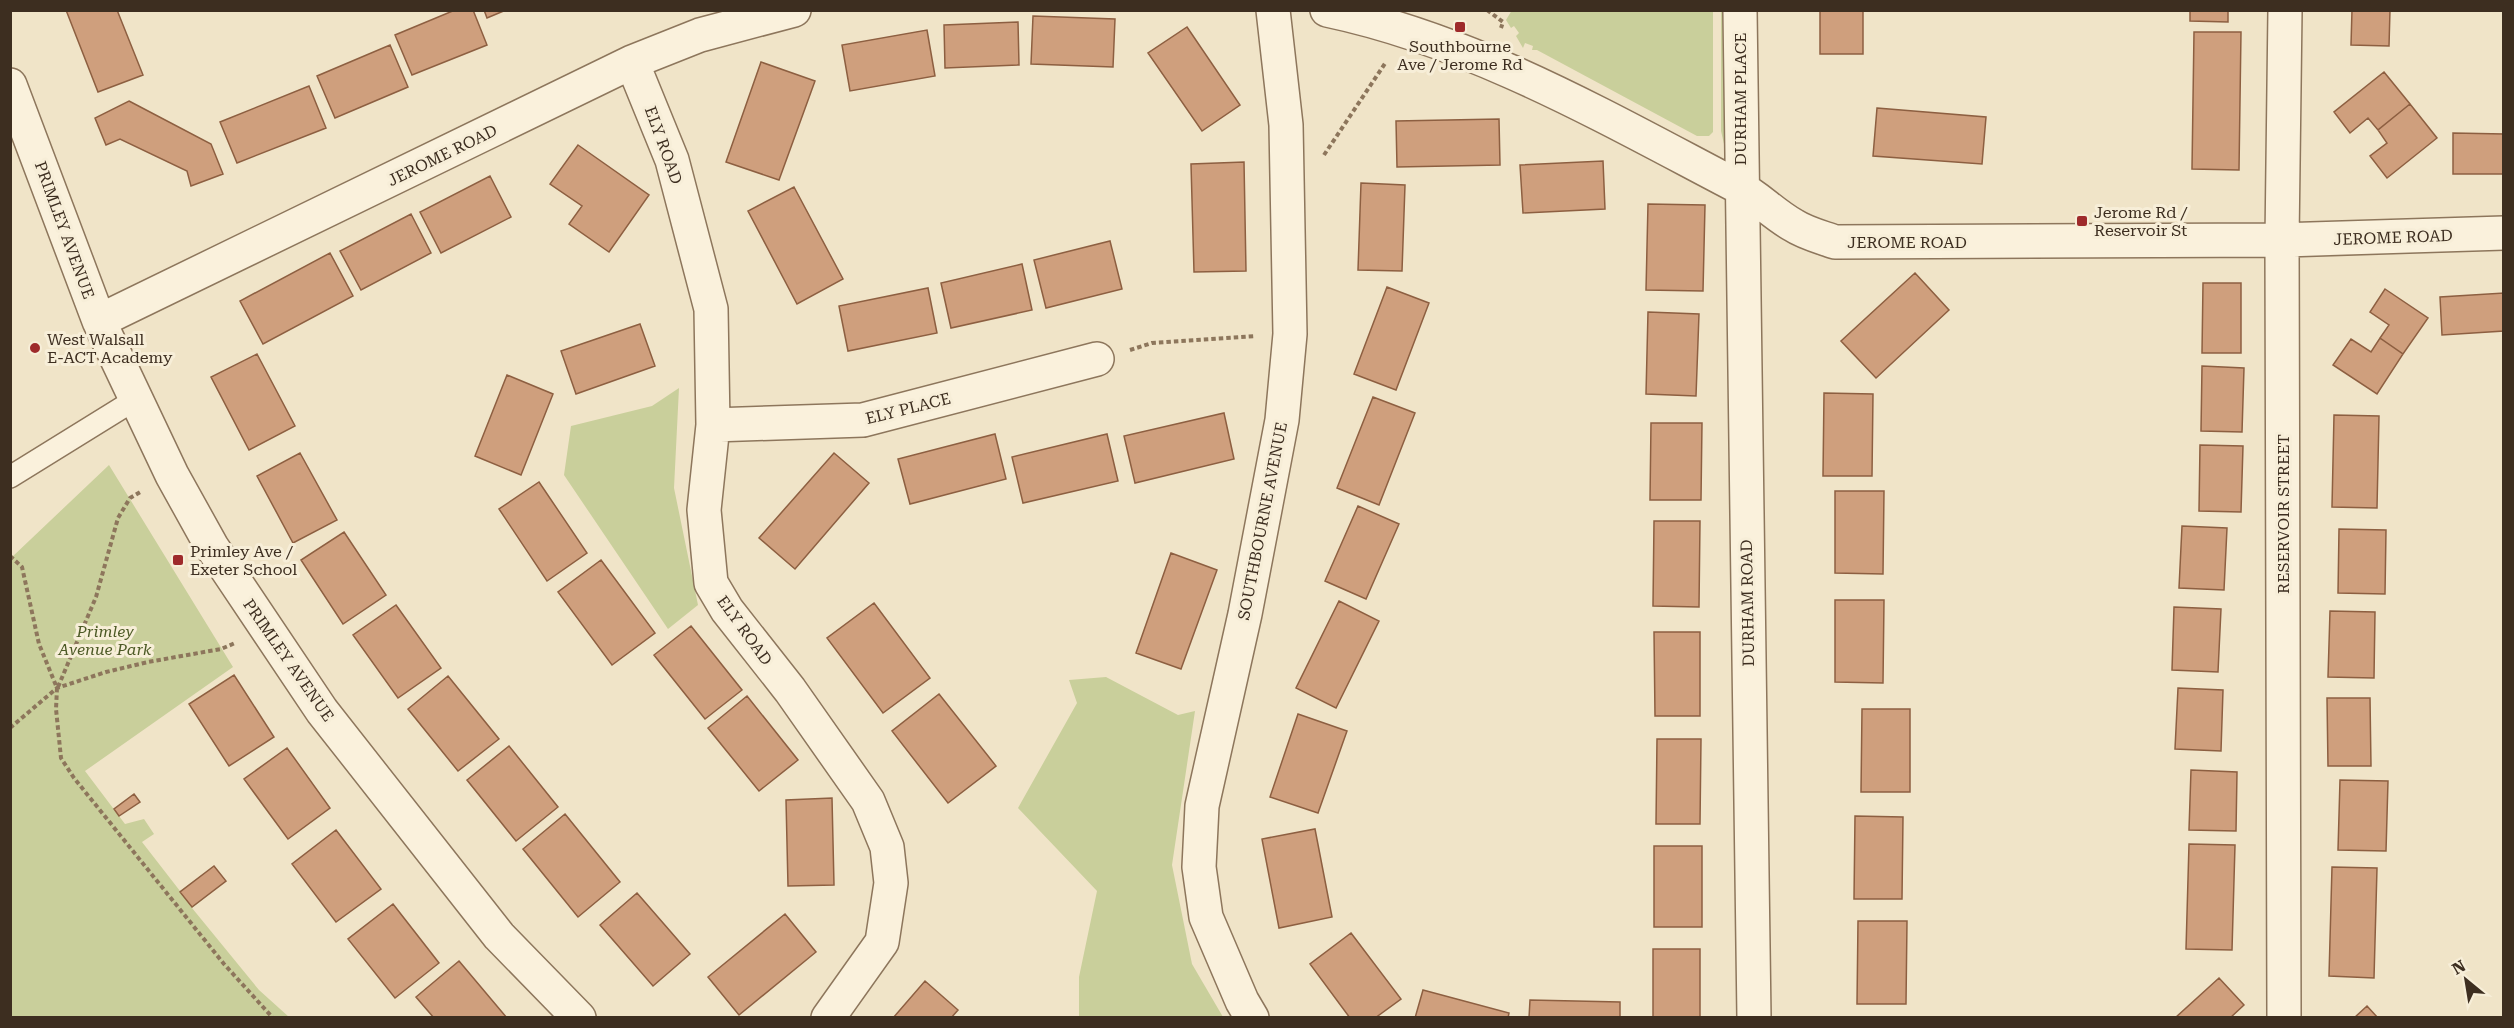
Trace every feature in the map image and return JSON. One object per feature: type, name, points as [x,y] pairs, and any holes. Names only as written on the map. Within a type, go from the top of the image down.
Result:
[{"type":"street","name":"JEROME ROAD","points":[[99,321],[632,62],[700,35],[794,10]]},
{"type":"street","name":"SOUTHBOURNE AVENUE","points":[[1252,1017],[1242,1001],[1206,917],[1198,867],[1202,806],[1245,614],[1282,420],[1290,334],[1286,125],[1273,10]]},
{"type":"street","name":"JEROME ROAD","points":[[1327,10],[1363,18],[1407,32],[1538,82],[1741,188],[1794,226],[1835,242],[2282,240],[2504,233]]},
{"type":"street","name":"DURHAM PLACE","points":[[1740,10],[1741,188]]},
{"type":"street","name":"RESERVOIR STREET","points":[[2284,1017],[2282,240],[2285,10]]},
{"type":"street","name":"ELY ROAD","points":[[632,62],[672,160],[711,309],[713,425],[704,510],[711,583],[727,610],[790,690],[868,801],[887,847],[891,883],[882,942],[828,1017]]},
{"type":"street","name":"PRIMLEY AVENUE","points":[[10,85],[99,321],[172,475],[212,547],[322,711],[499,936],[579,1017]]},
{"type":"street","name":"DURHAM ROAD","points":[[1741,188],[1754,1017]]},
{"type":"street","name":"ELY PLACE","points":[[713,425],[863,420],[1097,359]]},
{"type":"lane","points":[[10,477],[136,399]]},
{"type":"path","points":[[1321,159],[1407,32]]},
{"type":"path","points":[[1097,359],[1152,343],[1290,334]]},
{"type":"path","points":[[172,475],[130,498],[118,518],[96,597],[57,688],[56,709],[61,758],[74,778],[224,964],[273,1017]]},
{"type":"path","points":[[10,556],[22,567],[39,644],[57,688]]},
{"type":"path","points":[[10,728],[57,688],[106,672],[148,662],[221,649],[267,630]]},
{"type":"green space","points":[[1512,10],[1713,11],[1713,132],[1709,136],[1697,136],[1537,50],[1532,50],[1533,46],[1525,43],[1523,48],[1516,36],[1519,33],[1514,26],[1511,28],[1506,20]]},
{"type":"green space","points":[[1721,11],[1728,11],[1729,138],[1724,144],[1721,131]]},
{"type":"green space","points":[[679,388],[674,488],[698,605],[668,629],[564,475],[571,426],[652,406]]},
{"type":"green space","name":"Primley Avenue Park","points":[[109,465],[233,667],[85,771],[125,824],[144,819],[154,834],[142,842],[180,891],[214,866],[226,881],[192,908],[259,990],[289,1017],[11,1018],[11,558]]},
{"type":"green space","points":[[1106,677],[1178,715],[1195,711],[1172,865],[1192,964],[1223,1017],[1079,1017],[1079,977],[1097,891],[1018,808],[1077,703],[1069,680]]},
{"type":"building","points":[[66,10],[117,10],[143,75],[98,92]]},
{"type":"building","points":[[455,10],[473,10],[487,45],[412,75],[395,35]]},
{"type":"building","points":[[484,10],[506,10],[487,18]]},
{"type":"building","points":[[1820,10],[1863,10],[1863,54],[1820,54]]},
{"type":"building","points":[[2190,10],[2228,10],[2228,22],[2190,21]]},
{"type":"building","points":[[2352,10],[2390,10],[2389,46],[2351,45]]},
{"type":"building","points":[[1033,16],[1115,19],[1113,67],[1031,64]]},
{"type":"building","points":[[1018,22],[1019,65],[945,68],[944,25]]},
{"type":"building","points":[[1187,27],[1240,105],[1202,131],[1148,53]]},
{"type":"building","points":[[927,30],[935,76],[850,91],[842,45]]},
{"type":"building","points":[[2194,32],[2241,32],[2239,170],[2192,169]]},
{"type":"building","points":[[390,45],[408,87],[335,118],[317,76]]},
{"type":"building","points":[[761,62],[815,81],[779,180],[726,162]]},
{"type":"building","points":[[2384,72],[2410,104],[2378,130],[2368,118],[2350,133],[2334,112]]},
{"type":"building","points":[[309,86],[326,128],[237,163],[220,122]]},
{"type":"building","points":[[129,101],[211,144],[223,174],[191,186],[187,171],[120,139],[106,145],[95,118]]},
{"type":"building","points":[[2410,104],[2437,138],[2387,178],[2370,156],[2387,143],[2378,130]]},
{"type":"building","points":[[1877,108],[1986,117],[1982,164],[1873,156]]},
{"type":"building","points":[[1499,119],[1500,165],[1397,167],[1396,121]]},
{"type":"building","points":[[2453,133],[2504,134],[2504,174],[2453,174]]},
{"type":"building","points":[[578,145],[649,195],[609,252],[569,224],[582,206],[550,184]]},
{"type":"building","points":[[1603,161],[1605,209],[1523,213],[1520,165]]},
{"type":"building","points":[[1244,162],[1246,271],[1194,272],[1191,164]]},
{"type":"building","points":[[490,176],[511,217],[441,253],[420,212]]},
{"type":"building","points":[[1361,183],[1405,185],[1402,271],[1358,270]]},
{"type":"building","points":[[794,187],[843,279],[797,304],[748,211]]},
{"type":"building","points":[[1648,204],[1705,205],[1703,291],[1646,290]]},
{"type":"building","points":[[411,214],[431,253],[361,290],[340,251]]},
{"type":"building","points":[[1110,241],[1122,289],[1046,308],[1034,260]]},
{"type":"building","points":[[330,253],[353,296],[263,344],[240,301]]},
{"type":"building","points":[[1022,264],[1032,310],[951,328],[941,283]]},
{"type":"building","points":[[1915,273],[1949,310],[1876,378],[1841,341]]},
{"type":"building","points":[[2203,283],[2241,283],[2241,353],[2202,353]]},
{"type":"building","points":[[1387,287],[1429,303],[1396,390],[1354,374]]},
{"type":"building","points":[[928,288],[937,333],[848,351],[839,306]]},
{"type":"building","points":[[2385,289],[2428,318],[2403,354],[2380,338],[2389,325],[2370,312]]},
{"type":"building","points":[[2504,293],[2504,331],[2442,335],[2440,297]]},
{"type":"building","points":[[1648,312],[1699,314],[1696,396],[1646,394]]},
{"type":"building","points":[[640,324],[655,366],[576,394],[561,351]]},
{"type":"building","points":[[2380,338],[2403,354],[2377,394],[2333,365],[2351,339],[2371,352]]},
{"type":"building","points":[[257,354],[295,426],[249,450],[211,377]]},
{"type":"building","points":[[2202,366],[2244,368],[2242,432],[2201,431]]},
{"type":"building","points":[[507,375],[553,394],[521,475],[475,456]]},
{"type":"building","points":[[1824,393],[1873,394],[1872,476],[1823,476]]},
{"type":"building","points":[[1373,397],[1415,413],[1379,505],[1337,488]]},
{"type":"building","points":[[1224,413],[1234,459],[1135,483],[1124,436]]},
{"type":"building","points":[[2334,415],[2379,416],[2377,508],[2332,507]]},
{"type":"building","points":[[1651,423],[1702,423],[1701,500],[1650,500]]},
{"type":"building","points":[[995,434],[1006,479],[910,504],[898,459]]},
{"type":"building","points":[[1107,434],[1118,481],[1023,503],[1012,457]]},
{"type":"building","points":[[2200,445],[2243,446],[2241,512],[2199,511]]},
{"type":"building","points":[[300,453],[337,520],[293,543],[257,476]]},
{"type":"building","points":[[834,453],[869,483],[795,569],[759,538]]},
{"type":"building","points":[[539,482],[587,553],[547,581],[499,509]]},
{"type":"building","points":[[1835,491],[1884,491],[1883,574],[1835,573]]},
{"type":"building","points":[[1358,506],[1399,524],[1366,599],[1325,581]]},
{"type":"building","points":[[1654,521],[1700,521],[1699,607],[1653,606]]},
{"type":"building","points":[[2182,526],[2227,528],[2224,590],[2179,588]]},
{"type":"building","points":[[2339,529],[2386,530],[2385,594],[2338,593]]},
{"type":"building","points":[[344,532],[386,595],[343,624],[301,560]]},
{"type":"building","points":[[1171,553],[1217,570],[1181,669],[1136,653]]},
{"type":"building","points":[[601,560],[655,633],[612,665],[558,592]]},
{"type":"building","points":[[1835,600],[1884,600],[1883,683],[1835,682]]},
{"type":"building","points":[[1339,601],[1379,621],[1336,708],[1296,688]]},
{"type":"building","points":[[874,603],[930,678],[883,713],[827,638]]},
{"type":"building","points":[[396,605],[441,668],[398,698],[353,635]]},
{"type":"building","points":[[2174,607],[2221,609],[2218,672],[2172,670]]},
{"type":"building","points":[[2330,611],[2375,612],[2374,678],[2328,677]]},
{"type":"building","points":[[691,626],[742,690],[705,719],[654,655]]},
{"type":"building","points":[[1654,632],[1700,632],[1700,716],[1655,716]]},
{"type":"building","points":[[234,675],[274,737],[229,766],[189,704]]},
{"type":"building","points":[[448,676],[499,739],[458,771],[408,709]]},
{"type":"building","points":[[2178,688],[2223,690],[2221,751],[2175,749]]},
{"type":"building","points":[[939,694],[996,766],[948,803],[892,731]]},
{"type":"building","points":[[747,696],[798,760],[759,791],[708,728]]},
{"type":"building","points":[[2327,698],[2370,698],[2371,766],[2328,766]]},
{"type":"building","points":[[1862,709],[1910,709],[1910,792],[1861,792]]},
{"type":"building","points":[[1298,714],[1347,731],[1318,813],[1270,797]]},
{"type":"building","points":[[1657,739],[1701,739],[1700,824],[1656,824]]},
{"type":"building","points":[[509,746],[558,807],[516,841],[467,780]]},
{"type":"building","points":[[287,748],[330,808],[288,839],[244,779]]},
{"type":"building","points":[[2191,770],[2237,772],[2236,831],[2189,830]]},
{"type":"building","points":[[2340,780],[2388,781],[2386,851],[2338,850]]},
{"type":"building","points":[[134,794],[140,802],[119,816],[114,809]]},
{"type":"building","points":[[832,798],[834,885],[788,886],[786,800]]},
{"type":"building","points":[[565,814],[620,882],[578,917],[523,849]]},
{"type":"building","points":[[1855,816],[1903,817],[1902,899],[1854,899]]},
{"type":"building","points":[[1315,829],[1332,917],[1279,928],[1262,839]]},
{"type":"building","points":[[336,830],[381,889],[336,922],[292,864]]},
{"type":"building","points":[[2189,844],[2235,845],[2232,950],[2186,949]]},
{"type":"building","points":[[1654,846],[1702,846],[1702,927],[1654,927]]},
{"type":"building","points":[[214,866],[226,881],[192,907],[180,892]]},
{"type":"building","points":[[2332,867],[2377,868],[2374,978],[2329,976]]},
{"type":"building","points":[[637,893],[690,954],[653,986],[600,925]]},
{"type":"building","points":[[393,904],[439,963],[395,998],[348,939]]},
{"type":"building","points":[[785,914],[816,952],[739,1015],[708,977]]},
{"type":"building","points":[[1858,921],[1907,921],[1906,1004],[1857,1004]]},
{"type":"building","points":[[1351,933],[1401,999],[1375,1018],[1350,1018],[1310,964]]},
{"type":"building","points":[[1653,949],[1700,949],[1700,1018],[1653,1018]]},
{"type":"building","points":[[459,961],[507,1018],[434,1018],[416,997]]},
{"type":"building","points":[[2219,978],[2244,1005],[2230,1018],[2175,1018]]},
{"type":"building","points":[[925,981],[958,1010],[951,1018],[893,1018]]},
{"type":"building","points":[[1423,990],[1509,1013],[1508,1018],[1415,1018]]},
{"type":"building","points":[[1530,1000],[1620,1002],[1620,1018],[1529,1018]]},
{"type":"building","points":[[2367,1006],[2378,1018],[2354,1018]]},
{"type":"place","name":"Southbourne Ave / Jerome Rd","points":[[1460,27]]},
{"type":"place","name":"Jerome Rd / Reservoir St","points":[[2082,221]]},
{"type":"place","name":"West Walsall E-ACT Academy","points":[[35,348]]},
{"type":"place","name":"Primley Ave / Exeter School","points":[[178,560]]}]
